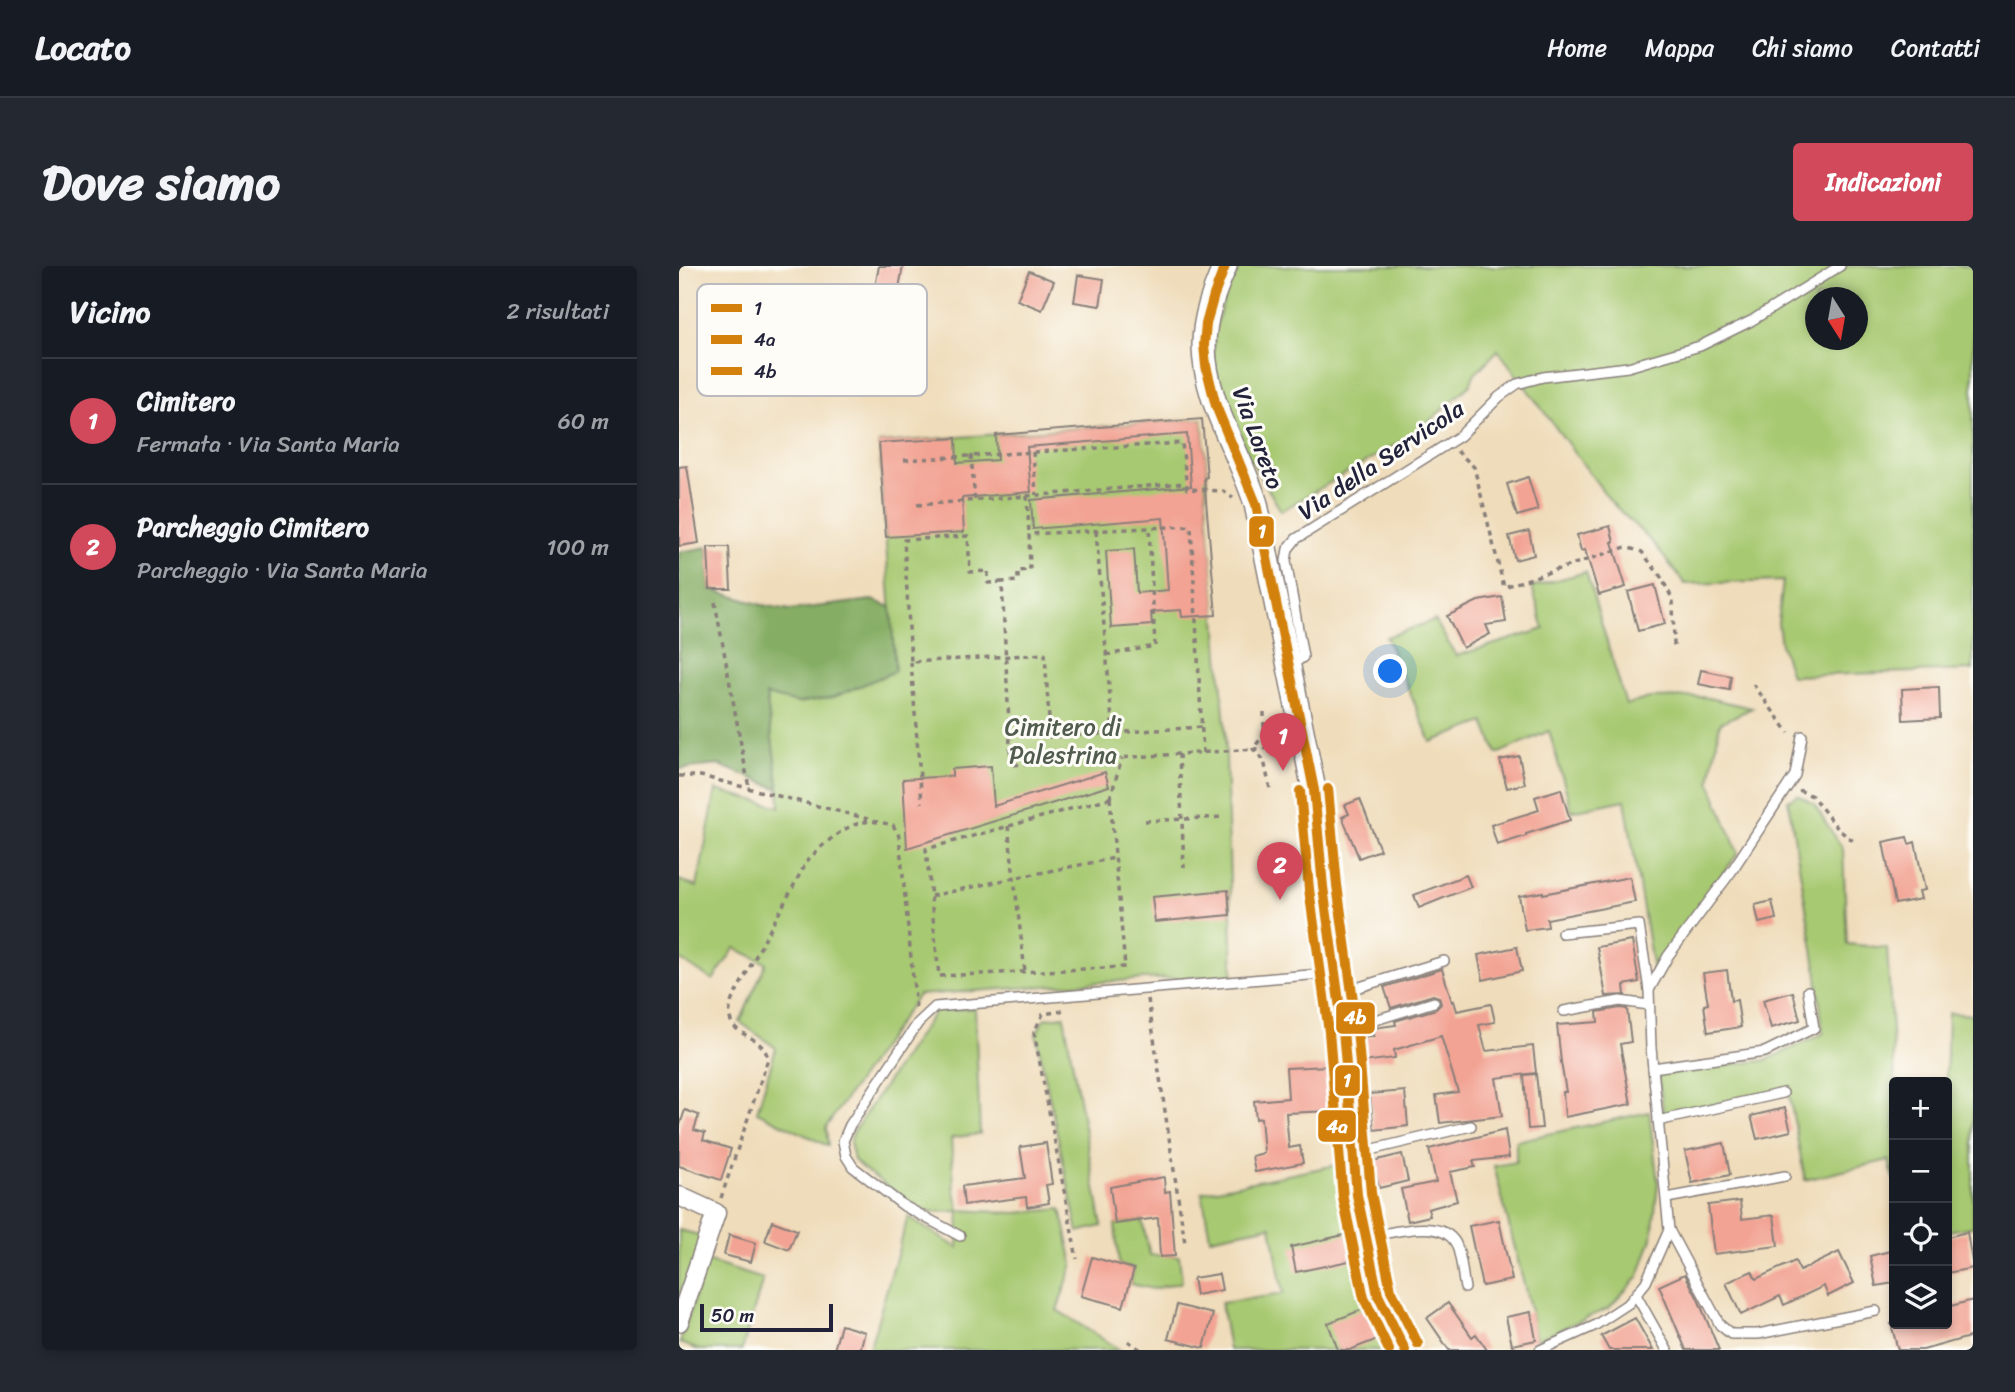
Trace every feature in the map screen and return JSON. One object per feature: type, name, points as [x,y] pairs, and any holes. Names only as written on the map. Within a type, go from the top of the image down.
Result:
[{"type":"street","name":"Via Loreto","points":[[1224,266],[1209,309],[1204,342],[1205,359],[1218,409],[1245,471],[1256,505],[1306,745],[1314,790],[1321,873],[1343,1030],[1357,1195],[1378,1295],[1405,1350]]},
{"type":"street","points":[[679,1196],[716,1213],[679,1322]]},
{"type":"lane","name":"Via della Servicola","points":[[1289,667],[1303,657],[1286,561],[1291,544],[1460,436],[1499,397],[1517,384],[1543,377],[1639,364],[1700,346],[1751,321],[1840,266]]},
{"type":"lane","points":[[1649,990],[1668,956],[1731,872],[1789,785],[1795,775],[1802,736]]},
{"type":"lane","points":[[1562,933],[1639,925],[1649,990],[1653,1068],[1669,1230],[1720,1325],[1731,1334],[1758,1334],[1876,1311]]},
{"type":"lane","points":[[960,1236],[904,1206],[853,1167],[846,1156],[843,1141],[918,1023],[935,1007],[1151,989],[1337,983],[1444,961]]},
{"type":"lane","points":[[1653,1068],[1765,1052],[1814,1028],[1808,991]]},
{"type":"lane","points":[[1564,1011],[1620,1001],[1649,1005]]},
{"type":"lane","points":[[1343,1030],[1434,1002]]},
{"type":"lane","points":[[1658,1121],[1783,1093]]},
{"type":"lane","points":[[1353,1154],[1471,1126]]},
{"type":"lane","points":[[1667,1198],[1785,1176]]},
{"type":"lane","points":[[1365,1238],[1422,1228],[1439,1229],[1451,1237],[1457,1249],[1465,1288]]},
{"type":"lane","points":[[1540,1350],[1594,1326],[1629,1303],[1646,1282],[1669,1230]]},
{"type":"lane","points":[[1636,1294],[1664,1349]]},
{"type":"path","points":[[904,460],[1182,443],[1187,489],[1223,491],[1239,504]]},
{"type":"path","points":[[1435,452],[1449,449],[1460,452],[1474,467],[1504,587],[1626,547],[1642,552],[1661,577],[1673,600],[1674,646]]},
{"type":"path","points":[[1034,452],[1036,495]]},
{"type":"path","points":[[971,456],[975,500]]},
{"type":"path","points":[[917,505],[1186,483]]},
{"type":"path","points":[[922,803],[904,540],[968,536],[970,572],[988,571],[988,583],[1018,581],[1018,571],[1030,570],[1027,496]]},
{"type":"path","points":[[1028,534],[1192,526],[1203,752]]},
{"type":"path","points":[[1106,655],[1155,646],[1149,528]]},
{"type":"path","points":[[1096,531],[1113,733]]},
{"type":"path","points":[[1002,582],[1011,765],[1306,745]]},
{"type":"path","points":[[715,602],[749,788]]},
{"type":"path","points":[[911,662],[1045,654],[1050,737],[1202,727]]},
{"type":"path","points":[[1753,684],[1800,747]]},
{"type":"path","points":[[1253,749],[1264,734],[1264,712]]},
{"type":"path","points":[[1253,749],[1264,760],[1270,789]]},
{"type":"path","points":[[1179,754],[1184,867]]},
{"type":"path","points":[[1110,798],[926,849],[939,976],[1125,967],[1110,798],[1122,758]]},
{"type":"path","points":[[679,776],[701,776],[893,825],[899,836],[918,1023]]},
{"type":"path","points":[[1789,785],[1812,796],[1839,830],[1856,843]]},
{"type":"path","points":[[1145,821],[1224,817]]},
{"type":"path","points":[[716,1213],[768,1059],[762,1046],[730,1021],[728,1012],[732,1000],[807,861],[840,833],[861,822],[873,821]]},
{"type":"path","points":[[1008,826],[1025,972]]},
{"type":"path","points":[[931,896],[1115,858]]},
{"type":"path","points":[[1151,989],[1148,995],[1185,1243]]},
{"type":"path","points":[[1072,1009],[1043,1014],[1034,1032],[1077,1259]]},
{"type":"path","points":[[1128,1341],[1141,1350]]},
{"type":"green space","points":[[1241,266],[1973,266],[1973,670],[1791,676],[1781,645],[1778,623],[1783,581],[1685,584],[1653,543],[1612,503],[1498,350],[1474,375],[1470,385],[1416,433],[1281,511],[1245,450],[1221,389],[1213,362],[1214,332],[1226,292]]},
{"type":"green space","name":"Cimitero di Palestrina","points":[[1202,419],[1225,726],[1233,977],[1144,979],[918,995],[826,1127],[828,1146],[757,1112],[776,1048],[740,1022],[766,963],[735,948],[713,980],[679,959],[679,880],[697,887],[716,790],[780,807],[766,695],[798,703],[834,697],[895,671],[879,443]]},
{"type":"green space","points":[[708,547],[710,589],[762,605],[790,610],[872,600],[891,607],[895,671],[834,697],[798,703],[766,695],[779,789],[719,765],[679,769],[679,552]]},
{"type":"green space","points":[[1586,572],[1626,705],[1649,698],[1704,697],[1752,708],[1720,723],[1710,782],[1738,853],[1653,970],[1625,800],[1572,811],[1549,731],[1497,754],[1484,722],[1431,742],[1386,637],[1435,620],[1456,656],[1544,629],[1532,587]]},
{"type":"green space","points":[[1798,795],[1814,804],[1843,849],[1847,944],[1887,948],[1895,1077],[1889,1077],[1889,1160],[1805,1180],[1788,1089],[1664,1115],[1658,1074],[1767,1060],[1823,1034],[1816,967],[1788,800]]},
{"type":"green space","points":[[975,1008],[980,1134],[951,1138],[954,1186],[959,1210],[1016,1213],[1061,1209],[1073,1264],[1057,1310],[1120,1350],[869,1350],[908,1217],[958,1248],[959,1211],[933,1212],[919,1209],[861,1167],[854,1160],[850,1142],[854,1131],[935,1011]]},
{"type":"green space","points":[[1948,1013],[1973,1015],[1973,1227],[1952,1230],[1952,1077],[1946,1077]]},
{"type":"green space","points":[[1064,1016],[1102,1226],[1078,1232],[1036,1034],[1044,1019]]},
{"type":"green space","points":[[1649,1112],[1658,1183],[1652,1238],[1639,1276],[1609,1308],[1536,1340],[1494,1166],[1516,1162],[1516,1141]]},
{"type":"green space","points":[[1347,1163],[1396,1350],[1229,1350],[1221,1303],[1283,1294],[1271,1226],[1210,1238],[1202,1192]]},
{"type":"green space","points":[[1142,1220],[1150,1255],[1179,1256],[1182,1282],[1153,1289],[1130,1284],[1134,1269],[1119,1265],[1115,1224]]},
{"type":"green space","points":[[679,1230],[703,1236],[679,1302]]},
{"type":"green space","points":[[706,1261],[763,1279],[742,1350],[699,1350],[680,1343]]},
{"type":"building","points":[[879,266],[903,266],[900,284],[876,284]]},
{"type":"building","points":[[1029,271],[1054,281],[1042,310],[1017,300]]},
{"type":"building","points":[[1078,275],[1104,279],[1100,306],[1074,302]]},
{"type":"building","points":[[1202,419],[1207,477],[1204,478],[1216,615],[1182,617],[1181,610],[1151,612],[1152,625],[1111,628],[1106,551],[1134,549],[1137,593],[1168,590],[1163,518],[1033,529],[1031,500],[1191,486],[1187,434],[1027,447],[1031,492],[962,498],[964,532],[886,537],[879,443],[956,438],[957,463],[997,460],[996,435]]},
{"type":"building","points":[[687,466],[699,543],[679,546],[679,467]]},
{"type":"building","points":[[1528,477],[1538,510],[1517,516],[1507,484]]},
{"type":"building","points":[[1610,526],[1612,542],[1626,587],[1599,595],[1585,550],[1581,551],[1577,535]]},
{"type":"building","points":[[1529,531],[1534,555],[1515,560],[1509,536]]},
{"type":"building","points":[[708,547],[729,547],[731,589],[710,589]]},
{"type":"building","points":[[1655,585],[1665,624],[1638,631],[1628,592]]},
{"type":"building","points":[[1502,597],[1506,622],[1486,625],[1490,634],[1463,648],[1447,616],[1478,601]]},
{"type":"building","points":[[1701,670],[1731,676],[1729,690],[1698,684]]},
{"type":"building","points":[[1939,687],[1940,718],[1903,720],[1902,689]]},
{"type":"building","points":[[1519,756],[1525,784],[1507,788],[1500,760]]},
{"type":"building","points":[[991,766],[994,806],[1105,772],[1109,786],[907,848],[903,779],[952,776],[952,769]]},
{"type":"building","points":[[1561,789],[1570,820],[1497,845],[1491,825],[1539,810],[1535,797]]},
{"type":"building","points":[[1360,799],[1380,850],[1359,858],[1342,817],[1349,814],[1345,805]]},
{"type":"building","points":[[1907,837],[1909,844],[1915,842],[1925,890],[1919,891],[1921,899],[1895,904],[1883,842]]},
{"type":"building","points":[[1466,875],[1471,887],[1419,908],[1414,895]]},
{"type":"building","points":[[1630,877],[1635,902],[1547,919],[1548,927],[1525,930],[1519,896]]},
{"type":"building","points":[[1228,890],[1230,915],[1155,922],[1152,897]]},
{"type":"building","points":[[1772,901],[1776,919],[1759,923],[1755,905]]},
{"type":"building","points":[[1632,941],[1639,982],[1624,985],[1625,995],[1606,996],[1597,947]]},
{"type":"building","points":[[1517,947],[1522,971],[1483,980],[1478,955]]},
{"type":"building","points":[[1442,969],[1457,1011],[1491,1004],[1495,1022],[1479,1025],[1486,1051],[1533,1046],[1536,1073],[1496,1078],[1502,1116],[1440,1123],[1436,1095],[1458,1092],[1441,1036],[1394,1050],[1395,1058],[1363,1062],[1360,1038],[1374,1036],[1373,1028],[1396,1025],[1395,1021],[1436,1009],[1441,1004],[1439,997],[1433,995],[1391,1008],[1384,987]]},
{"type":"building","points":[[1727,970],[1731,1001],[1737,1000],[1741,1027],[1708,1032],[1704,1005],[1708,1004],[1703,973]]},
{"type":"building","points":[[1793,992],[1800,1020],[1771,1028],[1763,1000]]},
{"type":"building","points":[[1627,1009],[1631,1042],[1620,1044],[1631,1104],[1565,1117],[1563,1092],[1566,1092],[1557,1025],[1598,1022],[1597,1012]]},
{"type":"building","points":[[1330,1066],[1332,1111],[1286,1113],[1289,1148],[1300,1146],[1303,1163],[1255,1172],[1252,1156],[1264,1153],[1261,1118],[1256,1119],[1254,1101],[1288,1098],[1286,1068]]},
{"type":"building","points":[[1536,1074],[1542,1128],[1528,1129],[1524,1075]]},
{"type":"building","points":[[1405,1091],[1408,1126],[1374,1130],[1370,1094]]},
{"type":"building","points":[[1785,1108],[1791,1131],[1757,1139],[1751,1116]]},
{"type":"building","points":[[685,1110],[699,1115],[694,1130],[705,1133],[703,1140],[731,1149],[721,1180],[679,1166],[679,1128]]},
{"type":"building","points":[[1505,1130],[1509,1157],[1473,1161],[1475,1167],[1450,1172],[1457,1201],[1428,1209],[1430,1216],[1408,1221],[1401,1189],[1436,1182],[1429,1149]]},
{"type":"building","points":[[1046,1143],[1052,1184],[1046,1185],[1049,1203],[1027,1207],[1026,1197],[964,1205],[962,1186],[1025,1178],[1020,1147]]},
{"type":"building","points":[[1724,1143],[1730,1175],[1692,1183],[1685,1151]]},
{"type":"building","points":[[1402,1154],[1408,1181],[1379,1188],[1373,1161]]},
{"type":"building","points":[[1164,1177],[1165,1192],[1170,1191],[1175,1256],[1160,1257],[1158,1218],[1115,1224],[1110,1187]]},
{"type":"building","points":[[1740,1201],[1742,1219],[1774,1215],[1778,1246],[1714,1254],[1708,1205]]},
{"type":"building","points":[[1499,1220],[1512,1280],[1482,1286],[1469,1226]]},
{"type":"building","points":[[772,1221],[797,1230],[789,1250],[765,1241]]},
{"type":"building","points":[[1967,1232],[1973,1268],[1952,1272],[1952,1236]]},
{"type":"building","points":[[1348,1234],[1354,1260],[1296,1272],[1291,1247]]},
{"type":"building","points":[[729,1235],[756,1243],[751,1262],[724,1255]]},
{"type":"building","points":[[1889,1251],[1889,1284],[1876,1286],[1870,1256]]},
{"type":"building","points":[[1839,1252],[1854,1283],[1828,1296],[1824,1286],[1784,1305],[1780,1296],[1741,1315],[1726,1283],[1752,1271],[1756,1279],[1795,1261],[1800,1271]]},
{"type":"building","points":[[1092,1257],[1134,1269],[1123,1307],[1081,1296]]},
{"type":"building","points":[[1219,1274],[1222,1290],[1196,1295],[1193,1278]]},
{"type":"building","points":[[1685,1274],[1719,1350],[1686,1350],[1659,1286]]},
{"type":"building","points":[[1973,1300],[1973,1336],[1923,1350],[1898,1350],[1892,1329],[1952,1329],[1952,1306]]},
{"type":"building","points":[[1448,1303],[1472,1337],[1476,1334],[1487,1350],[1449,1350],[1427,1318]]},
{"type":"building","points":[[1177,1305],[1213,1314],[1204,1348],[1168,1339]]},
{"type":"building","points":[[1369,1307],[1383,1337],[1350,1350],[1338,1350],[1328,1323]]},
{"type":"building","points":[[1531,1312],[1536,1340],[1512,1345],[1506,1317]]},
{"type":"building","points":[[1635,1318],[1653,1350],[1609,1350],[1601,1336]]},
{"type":"building","points":[[841,1325],[865,1332],[860,1350],[834,1350]]},
{"type":"transit line","name":"1","points":[[1225,266],[1206,324],[1206,366],[1216,406],[1256,504],[1314,790],[1323,887],[1343,1030],[1357,1195],[1378,1295],[1405,1350]]},
{"type":"transit line","name":"4b","points":[[1328,789],[1337,885],[1357,1029],[1371,1193],[1391,1290],[1418,1344]]},
{"type":"transit line","name":"4a","points":[[1300,791],[1309,889],[1329,1032],[1343,1198],[1364,1298],[1389,1350]]},
{"type":"place","name":"Cimitero","points":[[1283,771]]},
{"type":"place","name":"Parcheggio Cimitero","points":[[1280,900]]}]
